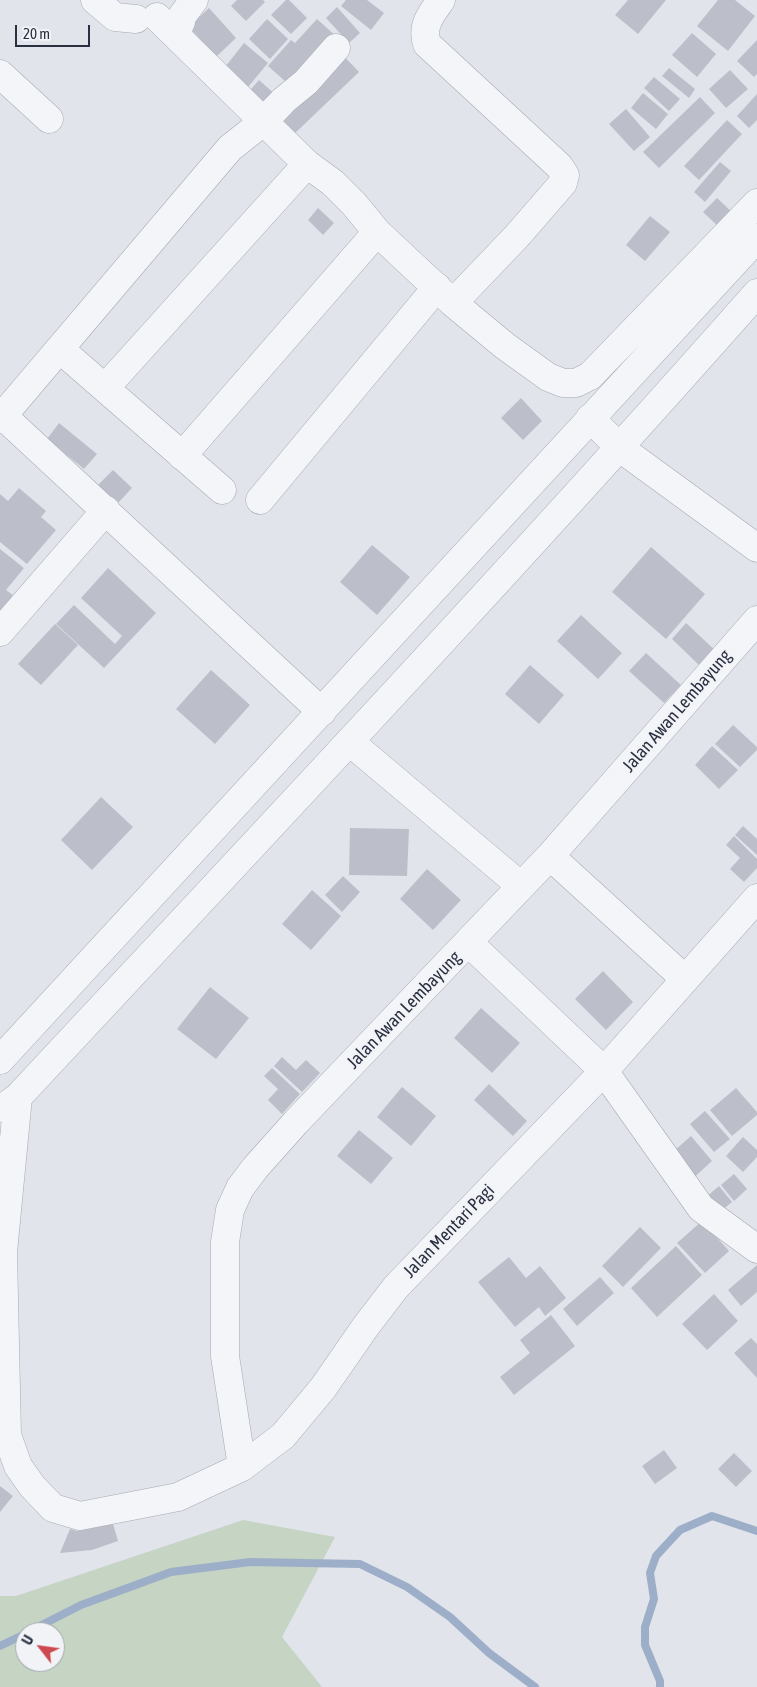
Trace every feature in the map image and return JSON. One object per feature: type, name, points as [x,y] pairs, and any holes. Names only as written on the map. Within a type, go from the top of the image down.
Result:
[{"type":"street","points":[[95,0],[115,17],[156,23],[181,22],[182,16],[194,0]]},
{"type":"street","points":[[260,500],[445,295],[523,229],[563,182],[565,175],[559,166],[427,44],[424,34],[427,22],[442,0]]},
{"type":"street","points":[[156,23],[307,164],[333,183],[354,204],[377,232],[445,295],[505,346],[548,377],[563,383],[576,383],[590,376],[757,203]]},
{"type":"street","points":[[336,48],[306,82],[284,100],[263,122],[230,148],[1,417],[106,510],[321,712],[320,737],[331,747],[349,743]]},
{"type":"street","points":[[0,74],[50,119]]},
{"type":"street","points":[[105,388],[307,164]]},
{"type":"street","points":[[182,456],[377,232]]},
{"type":"street","points":[[0,1060],[757,238]]},
{"type":"street","points":[[9,1103],[349,743],[620,448],[757,293]]},
{"type":"street","points":[[69,357],[222,490]]},
{"type":"street","points":[[590,418],[620,448],[757,548]]},
{"type":"street","points":[[0,632],[106,510]]},
{"type":"street","name":"Jalan Awan Lembayung","points":[[242,1467],[225,1356],[224,1242],[230,1210],[240,1188],[255,1168],[296,1122],[469,943],[550,856],[757,620]]},
{"type":"street","points":[[349,743],[521,886]]},
{"type":"street","points":[[550,856],[685,979]]},
{"type":"street","name":"Jalan Mentari Pagi","points":[[9,1103],[3,1252],[7,1435],[18,1466],[32,1486],[53,1508],[80,1516],[178,1497],[242,1467],[283,1436],[323,1388],[396,1287],[604,1071],[757,898]]},
{"type":"street","points":[[469,943],[604,1071],[701,1208],[757,1249]]},
{"type":"green space","points":[[243,1520],[335,1537],[282,1637],[322,1687],[0,1687],[0,1596],[16,1596]]},
{"type":"building","points":[[237,0],[263,0],[265,2],[246,21],[231,6]]},
{"type":"building","points":[[286,0],[289,0],[307,18],[291,34],[271,15]]},
{"type":"building","points":[[346,0],[367,0],[384,13],[371,30],[341,6]]},
{"type":"building","points":[[628,0],[666,0],[638,34],[615,15]]},
{"type":"building","points":[[718,0],[735,0],[755,16],[728,51],[697,26]]},
{"type":"building","points":[[337,7],[360,33],[349,43],[326,18]]},
{"type":"building","points":[[209,8],[236,38],[216,57],[189,27]]},
{"type":"building","points":[[267,19],[288,39],[270,59],[249,39]]},
{"type":"building","points":[[317,19],[338,38],[295,90],[268,66],[291,40],[295,43]]},
{"type":"building","points":[[692,33],[716,54],[697,77],[672,55]]},
{"type":"building","points":[[757,40],[757,74],[754,77],[737,61]]},
{"type":"building","points":[[244,43],[268,63],[248,87],[225,67]]},
{"type":"building","points":[[340,52],[359,72],[292,136],[274,118]]},
{"type":"building","points":[[669,68],[695,89],[689,98],[662,76]]},
{"type":"building","points":[[730,70],[748,89],[726,108],[709,89]]},
{"type":"building","points":[[654,77],[680,99],[669,111],[644,88]]},
{"type":"building","points":[[259,80],[277,96],[262,113],[244,97]]},
{"type":"building","points":[[643,93],[668,114],[656,129],[631,108]]},
{"type":"building","points":[[757,94],[757,120],[749,128],[737,116]]},
{"type":"building","points":[[700,97],[715,113],[659,168],[643,152]]},
{"type":"building","points":[[626,109],[650,137],[634,151],[609,124]]},
{"type":"building","points":[[727,120],[742,134],[699,180],[684,166]]},
{"type":"building","points":[[720,162],[731,171],[705,202],[694,192]]},
{"type":"building","points":[[717,198],[735,215],[721,229],[703,212]]},
{"type":"building","points":[[318,208],[334,223],[323,235],[308,220]]},
{"type":"building","points":[[650,216],[670,232],[645,261],[626,245]]},
{"type":"building","points":[[521,398],[542,421],[523,440],[501,418]]},
{"type":"building","points":[[59,423],[97,454],[84,469],[47,439]]},
{"type":"building","points":[[113,470],[132,488],[118,503],[98,485]]},
{"type":"building","points":[[19,488],[46,511],[41,517],[56,530],[27,564],[0,542],[0,494],[8,501]]},
{"type":"building","points":[[372,545],[410,577],[377,615],[340,582]]},
{"type":"building","points":[[651,547],[705,594],[666,639],[612,592]]},
{"type":"building","points":[[0,549],[24,568],[6,590],[13,595],[0,612]]},
{"type":"building","points":[[108,568],[156,613],[104,668],[56,624],[74,605],[115,644],[122,636],[81,598]]},
{"type":"building","points":[[581,615],[622,653],[598,679],[557,641]]},
{"type":"building","points":[[686,623],[717,652],[702,668],[672,639]]},
{"type":"building","points":[[55,624],[78,645],[41,685],[18,664]]},
{"type":"building","points":[[646,653],[681,685],[664,703],[629,671]]},
{"type":"building","points":[[530,665],[564,695],[539,724],[505,694]]},
{"type":"building","points":[[211,670],[250,705],[215,744],[176,709]]},
{"type":"building","points":[[733,725],[757,747],[757,750],[740,767],[715,744]]},
{"type":"building","points":[[712,746],[738,770],[719,789],[695,765]]},
{"type":"building","points":[[101,797],[133,827],[92,870],[61,840]]},
{"type":"building","points":[[743,826],[757,839],[757,855],[735,835]]},
{"type":"building","points":[[350,828],[409,829],[407,876],[349,875]]},
{"type":"building","points":[[734,836],[757,859],[757,868],[744,882],[730,869],[740,858],[726,845]]},
{"type":"building","points":[[427,869],[461,900],[433,930],[400,899]]},
{"type":"building","points":[[343,876],[360,892],[342,912],[325,895]]},
{"type":"building","points":[[312,890],[341,916],[311,950],[282,924]]},
{"type":"building","points":[[603,971],[633,1002],[606,1030],[575,999]]},
{"type":"building","points":[[210,987],[249,1018],[216,1059],[177,1029]]},
{"type":"building","points":[[481,1008],[520,1043],[492,1073],[454,1038]]},
{"type":"building","points":[[282,1057],[296,1070],[306,1060],[320,1073],[302,1092],[274,1066]]},
{"type":"building","points":[[272,1068],[300,1094],[282,1114],[268,1100],[278,1089],[264,1076]]},
{"type":"building","points":[[489,1084],[527,1121],[513,1136],[474,1100]]},
{"type":"building","points":[[402,1087],[436,1116],[411,1146],[377,1117]]},
{"type":"building","points":[[736,1088],[757,1112],[757,1115],[732,1136],[710,1110]]},
{"type":"building","points":[[705,1111],[730,1139],[714,1152],[690,1124]]},
{"type":"building","points":[[359,1130],[393,1158],[371,1184],[337,1156]]},
{"type":"building","points":[[691,1136],[712,1161],[689,1182],[667,1157]]},
{"type":"building","points":[[743,1137],[757,1150],[757,1157],[743,1172],[726,1156]]},
{"type":"building","points":[[734,1174],[747,1189],[734,1201],[721,1185]]},
{"type":"building","points":[[719,1186],[732,1202],[719,1213],[706,1197]]},
{"type":"building","points":[[702,1221],[729,1251],[705,1273],[677,1243]]},
{"type":"building","points":[[640,1227],[661,1248],[623,1287],[602,1266]]},
{"type":"building","points":[[676,1246],[702,1275],[657,1317],[631,1288]]},
{"type":"building","points":[[509,1257],[526,1278],[540,1266],[566,1298],[545,1316],[539,1307],[515,1327],[478,1282]]},
{"type":"building","points":[[757,1265],[757,1292],[741,1306],[728,1290]]},
{"type":"building","points":[[600,1277],[614,1293],[577,1326],[563,1309]]},
{"type":"building","points":[[714,1294],[738,1321],[707,1350],[682,1324]]},
{"type":"building","points":[[551,1315],[575,1346],[514,1395],[500,1377],[530,1353],[520,1340]]},
{"type":"building","points":[[751,1338],[757,1344],[757,1378],[734,1353]]},
{"type":"building","points":[[664,1450],[677,1468],[655,1484],[642,1466]]},
{"type":"building","points":[[734,1453],[752,1471],[736,1487],[718,1469]]},
{"type":"building","points":[[0,1486],[13,1496],[0,1512]]},
{"type":"building","points":[[113,1524],[118,1541],[92,1550],[60,1553],[70,1529],[77,1531]]},
{"type":"waterway","points":[[660,1687],[660,1681],[645,1645],[645,1627],[654,1599],[650,1573],[656,1556],[680,1530],[712,1516],[757,1531]]},
{"type":"waterway","points":[[48,1622],[81,1605],[171,1572],[250,1562],[360,1564],[407,1587],[450,1617],[489,1653],[535,1687]]},
{"type":"waterway","points":[[0,1646],[15,1639]]}]
